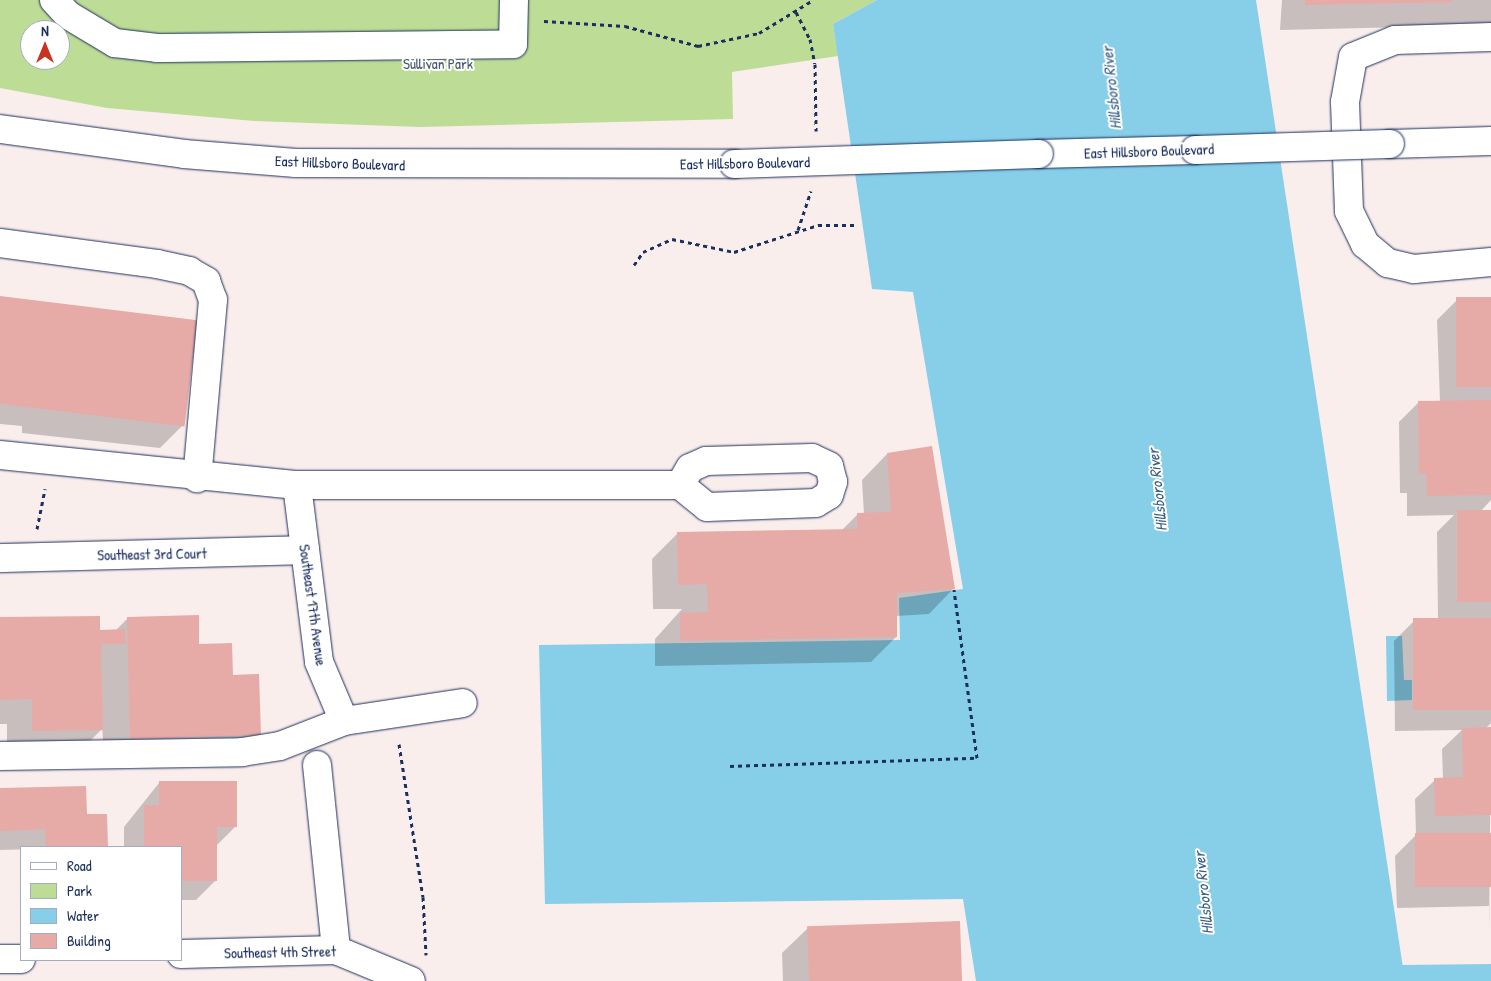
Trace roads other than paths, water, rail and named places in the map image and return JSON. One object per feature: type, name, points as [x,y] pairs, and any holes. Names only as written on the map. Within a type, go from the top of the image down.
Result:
[{"type":"main road","points":[[54,0],[68,15],[115,43],[157,48],[513,44],[514,10]]},
{"type":"main road","points":[[1491,36],[1395,40],[1352,57],[1344,102],[1349,211],[1365,244],[1388,263],[1414,269],[1491,262]]},
{"type":"main road","name":"East Hillsboro Boulevard","points":[[0,129],[184,154],[296,163],[734,164],[1491,141]]},
{"type":"main road","points":[[0,243],[157,264],[189,271],[206,281],[213,300],[197,478]]},
{"type":"main road","points":[[0,455],[197,478],[297,485],[680,485],[707,507],[816,502],[829,495],[832,482],[829,466],[812,458],[706,461],[690,468],[680,485]]},
{"type":"main road","name":"Southeast 17th Avenue","points":[[297,485],[319,662],[344,721]]},
{"type":"main road","name":"Southeast 3rd Court","points":[[0,558],[305,550]]},
{"type":"main road","points":[[0,756],[242,752],[280,746],[344,721],[463,703]]},
{"type":"main road","points":[[317,765],[336,950]]},
{"type":"main road","name":"Southeast 4th Street","points":[[182,954],[336,950],[411,975]]},
{"type":"main road","points":[[0,959],[20,958]]},
{"type":"water","name":"Hillsboro River","points":[[877,0],[1256,0],[1405,981],[976,981],[963,899],[545,904],[539,645],[900,640],[899,598],[963,589],[913,292],[872,289],[833,24]]},
{"type":"water","points":[[1386,636],[1402,636],[1404,680],[1412,680],[1412,700],[1387,701]]},
{"type":"waterway","points":[[1400,981],[1491,980]]},
{"type":"park label","name":"Sullivan Park","points":[[438,64]]}]
